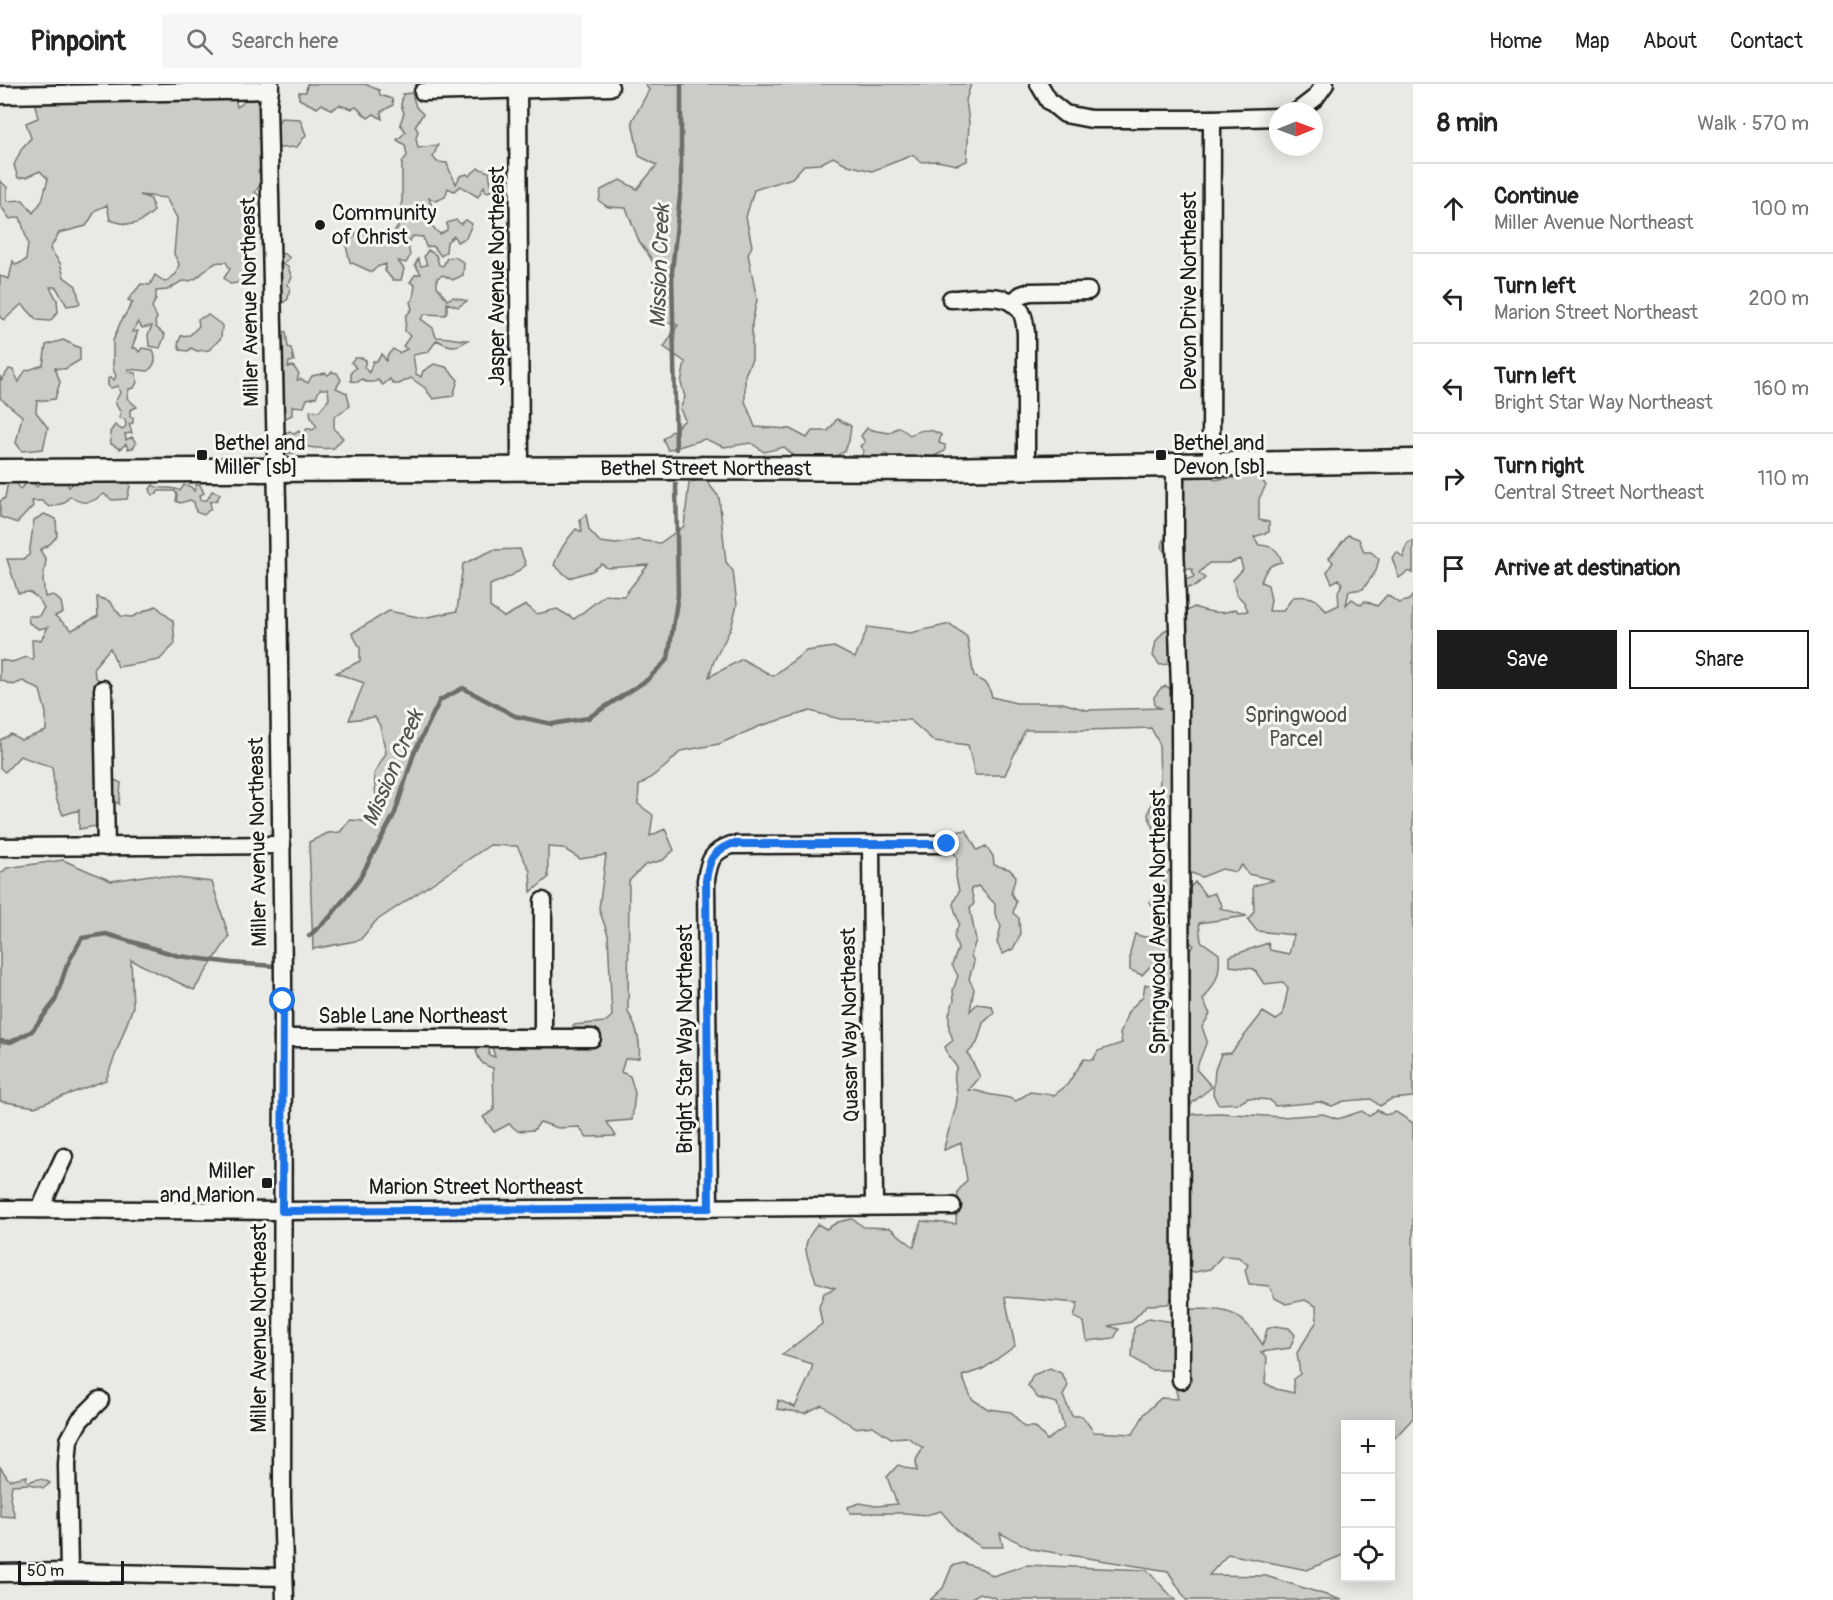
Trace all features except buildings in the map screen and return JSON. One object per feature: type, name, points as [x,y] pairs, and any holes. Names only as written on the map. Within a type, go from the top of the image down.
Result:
[{"type":"street","points":[[1039,84],[1056,108],[1076,117],[1091,119],[1269,117]]},
{"type":"street","points":[[1310,102],[1325,84]]},
{"type":"street","points":[[0,96],[40,90],[270,87]]},
{"type":"street","name":"Miller Avenue Northeast","points":[[270,87],[268,107],[282,845],[282,1499],[285,1600]]},
{"type":"street","points":[[423,92],[518,87],[610,87]]},
{"type":"street","name":"Jasper Avenue Northeast","points":[[518,87],[520,468]]},
{"type":"street","name":"Devon Drive Northeast","points":[[1211,464],[1212,119]]},
{"type":"street","points":[[1012,303],[1021,295],[1030,292],[1088,291]]},
{"type":"street","points":[[951,299],[998,298],[1012,303],[1022,312],[1026,333],[1026,467]]},
{"type":"street","name":"Bethel Street Northeast","points":[[0,471],[1026,467],[1413,461]]},
{"type":"street","name":"Springwood Avenue Northeast","points":[[1175,464],[1180,699],[1182,1380]]},
{"type":"street","points":[[103,689],[106,847]]},
{"type":"street","name":"Bright Star Way Northeast","points":[[709,1208],[707,870],[711,859],[717,850],[731,844],[871,844]]},
{"type":"street","points":[[871,844],[947,844]]},
{"type":"street","name":"Quasar Way Northeast","points":[[871,844],[874,1205]]},
{"type":"street","points":[[0,847],[282,845]]},
{"type":"street","points":[[543,901],[543,1038]]},
{"type":"street","name":"Sable Lane Northeast","points":[[283,1038],[592,1038]]},
{"type":"street","points":[[40,1209],[64,1157]]},
{"type":"street","name":"Marion Street Northeast","points":[[0,1209],[282,1211],[952,1206]]},
{"type":"street","points":[[69,1572],[67,1464],[69,1440],[80,1420],[100,1400]]},
{"type":"street","points":[[0,1573],[284,1576]]},
{"type":"green space","points":[[78,84],[92,92],[108,84],[112,88],[112,99],[117,102],[123,84],[230,84],[233,86],[237,107],[242,104],[250,86],[260,95],[276,127],[281,118],[300,119],[306,135],[297,147],[263,149],[260,153],[265,160],[258,172],[265,179],[255,192],[263,199],[265,211],[245,241],[244,247],[249,262],[244,270],[244,282],[230,284],[224,278],[230,269],[226,262],[216,263],[192,280],[182,281],[167,290],[156,291],[156,299],[152,307],[157,318],[156,327],[165,335],[160,348],[149,346],[148,335],[152,326],[142,328],[138,322],[132,332],[138,331],[132,348],[136,348],[139,352],[142,348],[153,350],[155,359],[148,371],[128,369],[128,372],[136,373],[137,382],[134,388],[129,389],[127,398],[137,407],[130,410],[130,417],[133,417],[133,423],[129,424],[132,433],[125,434],[126,440],[132,437],[136,443],[133,448],[128,449],[126,444],[120,449],[111,444],[110,432],[115,425],[122,430],[126,426],[125,419],[119,418],[121,410],[115,402],[120,393],[118,386],[111,388],[108,386],[108,379],[111,377],[114,380],[116,376],[113,369],[113,341],[120,323],[133,302],[128,300],[141,284],[150,285],[155,275],[165,282],[176,274],[179,264],[174,254],[177,218],[166,198],[140,195],[151,199],[154,211],[134,224],[123,224],[110,220],[107,205],[96,210],[86,226],[59,233],[50,249],[60,263],[64,277],[76,286],[80,304],[67,306],[56,287],[50,287],[57,300],[58,312],[50,321],[37,320],[22,304],[4,320],[0,317],[0,276],[9,279],[13,261],[16,265],[26,260],[28,243],[20,217],[10,219],[0,205],[0,181],[7,187],[7,201],[23,200],[33,213],[42,201],[48,179],[40,171],[18,178],[14,165],[22,148],[31,138],[26,123],[38,118],[35,105],[36,92],[71,99]]},
{"type":"green space","points":[[307,84],[365,84],[379,90],[380,95],[392,99],[393,105],[381,112],[382,119],[374,114],[368,118],[356,107],[352,109],[339,105],[332,110],[322,104],[317,108],[299,99],[299,92],[306,92]]},
{"type":"green space","points":[[645,84],[971,84],[966,100],[969,122],[967,161],[957,165],[937,161],[920,162],[913,155],[872,171],[848,165],[833,157],[820,164],[804,165],[792,178],[754,190],[746,217],[752,246],[748,254],[757,300],[752,323],[752,359],[745,375],[745,401],[755,427],[790,429],[807,438],[812,431],[828,431],[837,419],[851,426],[849,441],[844,452],[825,461],[801,462],[784,447],[764,452],[751,443],[724,447],[705,439],[668,450],[663,439],[685,420],[680,409],[685,397],[681,383],[685,362],[664,347],[678,325],[657,321],[661,278],[639,241],[626,208],[608,207],[599,201],[601,190],[620,180],[637,189],[657,165],[639,156],[632,121],[649,90]]},
{"type":"green space","points":[[412,93],[416,107],[423,114],[415,126],[418,131],[416,138],[418,148],[438,145],[433,157],[437,162],[447,163],[456,184],[460,176],[467,174],[469,176],[478,168],[489,172],[491,184],[510,181],[511,186],[501,192],[495,190],[486,192],[484,186],[478,197],[460,186],[454,191],[448,188],[445,197],[436,201],[429,198],[433,210],[431,223],[434,228],[440,234],[447,230],[447,223],[456,220],[461,224],[466,220],[472,224],[466,238],[457,242],[454,236],[447,242],[446,252],[441,256],[433,246],[426,247],[423,237],[413,236],[408,243],[410,256],[406,263],[398,261],[404,269],[401,280],[393,280],[385,271],[386,264],[377,267],[372,272],[350,262],[346,246],[358,231],[369,235],[382,231],[389,238],[398,227],[402,201],[402,162],[407,156],[405,145],[397,140],[406,132],[400,124],[404,113],[401,105],[403,94]]},
{"type":"green space","points":[[428,250],[436,255],[439,265],[443,266],[447,258],[455,257],[464,263],[463,275],[453,280],[443,275],[437,278],[437,286],[447,300],[453,297],[467,301],[458,307],[447,303],[445,315],[425,314],[421,319],[433,328],[436,337],[468,340],[460,345],[452,346],[437,340],[428,352],[413,355],[416,374],[421,377],[423,371],[434,364],[446,367],[458,380],[453,396],[433,399],[425,388],[411,378],[399,384],[393,384],[390,379],[383,385],[378,380],[374,382],[366,382],[362,379],[358,382],[351,381],[351,372],[356,368],[351,362],[355,358],[366,360],[364,367],[369,373],[373,361],[377,361],[382,354],[386,361],[393,349],[399,353],[407,349],[403,346],[410,336],[405,331],[406,316],[412,309],[410,302],[413,299],[415,285],[410,282],[415,275],[421,274],[415,265],[418,259],[421,266],[427,265],[424,256]]},
{"type":"green space","points":[[278,253],[290,258],[282,264],[288,267],[292,278],[287,285],[290,287],[288,299],[277,307]]},
{"type":"green space","points":[[208,315],[222,325],[221,338],[209,350],[197,351],[191,348],[188,351],[180,350],[178,344],[181,336],[190,335],[199,326],[198,319]]},
{"type":"green space","points":[[280,331],[286,332],[288,347],[291,348],[294,361],[289,362],[288,367],[293,366],[299,374],[297,380],[301,379],[308,383],[312,376],[337,373],[341,380],[336,388],[347,393],[350,406],[334,417],[334,429],[343,438],[334,448],[300,445],[294,453],[281,454],[281,434],[290,431],[294,434],[299,431],[303,438],[307,428],[312,430],[317,427],[311,418],[310,410],[319,411],[329,399],[328,389],[320,389],[316,397],[307,399],[304,407],[292,406],[292,415],[282,420],[277,398],[264,381],[270,356],[282,346],[277,337]]},
{"type":"green space","points":[[63,340],[80,348],[80,360],[65,369],[55,368],[60,382],[55,399],[37,401],[36,412],[48,428],[43,449],[22,451],[16,443],[22,416],[0,398],[0,376],[2,380],[9,369],[13,370],[19,382],[25,371],[43,365],[46,345]]},
{"type":"green space","points":[[899,427],[910,435],[926,430],[941,435],[939,443],[945,445],[945,451],[932,457],[927,455],[918,460],[916,457],[907,460],[901,456],[890,458],[885,453],[876,460],[864,461],[861,457],[864,451],[860,446],[865,442],[861,436],[867,428],[889,433]]},
{"type":"green space","points":[[120,471],[130,486],[127,499],[112,500],[104,494],[95,500],[83,502],[70,496],[64,503],[49,507],[42,501],[32,501],[33,506],[17,523],[0,517],[0,501],[5,498],[8,481],[15,480],[20,489],[30,480],[37,487],[46,476],[62,474],[69,487],[75,482]]},
{"type":"green space","name":"Springwood Parcel","points":[[1243,474],[1259,477],[1266,485],[1259,499],[1259,520],[1269,522],[1269,532],[1254,537],[1259,545],[1274,549],[1282,562],[1268,568],[1261,582],[1268,585],[1271,600],[1269,611],[1283,611],[1293,597],[1299,596],[1316,600],[1326,611],[1339,605],[1338,592],[1342,584],[1339,579],[1332,583],[1327,572],[1333,562],[1329,558],[1348,535],[1359,539],[1364,552],[1371,552],[1379,559],[1376,571],[1363,589],[1349,591],[1346,605],[1352,599],[1361,605],[1365,601],[1377,606],[1387,595],[1399,603],[1409,600],[1413,595],[1413,1097],[1391,1099],[1380,1106],[1371,1099],[1344,1101],[1332,1106],[1320,1102],[1275,1106],[1270,1100],[1248,1098],[1240,1103],[1218,1104],[1213,1094],[1215,1070],[1221,1054],[1231,1053],[1263,1012],[1276,1020],[1282,1016],[1288,989],[1283,982],[1264,984],[1254,969],[1230,966],[1230,956],[1268,943],[1270,950],[1289,954],[1294,935],[1257,931],[1248,920],[1254,911],[1253,886],[1274,880],[1248,874],[1242,865],[1236,872],[1222,869],[1202,877],[1189,872],[1176,860],[1174,828],[1171,820],[1168,828],[1155,831],[1148,815],[1152,800],[1159,793],[1159,743],[1151,728],[1025,730],[1005,775],[975,775],[968,745],[934,741],[910,720],[840,719],[810,711],[760,726],[719,744],[681,751],[665,767],[639,786],[638,804],[653,815],[650,836],[665,829],[674,850],[663,860],[645,865],[629,881],[628,1012],[638,1034],[639,1058],[625,1059],[621,1072],[630,1076],[635,1093],[632,1120],[607,1122],[616,1136],[586,1137],[579,1127],[558,1128],[540,1122],[534,1130],[518,1131],[509,1124],[494,1132],[483,1117],[494,1110],[493,1068],[482,1062],[476,1050],[483,1043],[489,1047],[489,1055],[495,1057],[492,1047],[571,1047],[575,1040],[573,1025],[605,1022],[612,1016],[608,935],[599,909],[606,855],[580,859],[563,848],[548,847],[548,878],[531,892],[530,871],[517,846],[490,845],[376,921],[360,940],[313,949],[309,842],[328,833],[340,832],[350,820],[364,821],[377,809],[374,774],[386,753],[380,726],[375,717],[349,720],[364,683],[336,673],[360,661],[360,648],[352,633],[389,611],[423,618],[457,611],[463,564],[493,550],[520,549],[526,565],[511,576],[490,585],[490,607],[504,617],[526,605],[537,614],[557,609],[574,619],[605,595],[624,596],[648,565],[607,568],[602,564],[592,571],[569,578],[554,565],[572,533],[576,529],[582,532],[580,520],[586,514],[589,530],[600,542],[616,544],[638,540],[660,543],[684,526],[689,483],[704,478],[719,497],[726,562],[733,571],[737,605],[731,628],[714,661],[709,677],[742,659],[773,676],[806,651],[834,647],[855,658],[868,627],[910,633],[950,624],[967,637],[974,676],[988,685],[992,697],[1016,703],[1063,703],[1086,710],[1162,708],[1155,706],[1154,697],[1161,688],[1166,686],[1174,691],[1177,663],[1160,665],[1153,656],[1156,641],[1165,630],[1173,628],[1185,612],[1194,607],[1215,612],[1236,609],[1238,612],[1248,611],[1244,602],[1236,594],[1233,580],[1243,569],[1240,559],[1229,563],[1209,563],[1199,573],[1205,578],[1196,586],[1187,588],[1185,580],[1194,577],[1192,569],[1186,568],[1184,561],[1180,562],[1170,549],[1165,553],[1162,548],[1163,540],[1168,537],[1179,490],[1185,475],[1210,475],[1215,480]]},
{"type":"green space","points":[[153,485],[180,491],[184,485],[191,487],[194,491],[196,485],[200,485],[204,493],[199,496],[200,500],[207,500],[212,491],[220,494],[217,500],[210,502],[211,508],[204,515],[196,512],[194,502],[190,500],[180,503],[176,501],[175,491],[158,491],[157,494],[152,495],[150,489]]},
{"type":"green space","points":[[44,514],[56,519],[57,536],[40,550],[46,560],[43,580],[45,597],[53,595],[61,602],[63,612],[55,616],[72,630],[98,616],[97,597],[109,601],[121,616],[132,617],[156,606],[173,621],[175,644],[159,660],[118,667],[110,648],[94,667],[95,677],[111,688],[115,699],[93,728],[98,741],[95,771],[121,783],[119,804],[98,787],[102,825],[79,829],[79,810],[63,815],[56,798],[52,767],[20,756],[5,772],[0,768],[0,740],[11,734],[21,740],[46,731],[46,713],[40,690],[23,681],[13,685],[0,680],[0,660],[12,662],[27,657],[33,660],[32,640],[41,640],[48,627],[39,629],[29,623],[28,616],[39,616],[44,608],[39,599],[29,592],[18,593],[7,559],[23,559],[29,555],[34,520]]},
{"type":"green space","points":[[1413,541],[1413,574],[1407,572],[1399,578],[1392,558],[1397,552],[1404,558],[1404,551],[1408,543]]},
{"type":"green space","points":[[966,830],[977,850],[986,846],[993,856],[994,865],[1009,869],[1016,876],[1011,893],[1016,902],[1013,913],[1019,918],[1020,935],[1013,949],[1003,954],[997,943],[1001,926],[995,914],[995,904],[978,886],[971,889],[974,903],[970,909],[976,940],[971,955],[974,962],[969,979],[974,989],[970,1011],[977,1004],[992,1006],[994,1013],[983,1023],[977,1043],[968,1053],[980,1077],[969,1090],[1007,1097],[1016,1101],[1030,1092],[1054,1095],[1067,1085],[1084,1059],[1093,1060],[1098,1051],[1122,1043],[1120,1034],[1128,1012],[1143,996],[1145,985],[1155,984],[1156,967],[1164,965],[1164,952],[1142,975],[1130,970],[1130,952],[1135,934],[1150,936],[1158,928],[1161,917],[1149,902],[1158,897],[1169,870],[1175,875],[1175,943],[1171,956],[1172,965],[1194,946],[1187,939],[1189,906],[1183,895],[1195,882],[1206,896],[1214,893],[1222,906],[1220,908],[1247,916],[1199,923],[1201,941],[1219,954],[1216,979],[1203,1000],[1210,1014],[1202,1027],[1207,1041],[1196,1069],[1212,1087],[1192,1103],[1183,1125],[1175,1292],[1168,1304],[1147,1305],[1131,1322],[1108,1326],[1119,1329],[1114,1338],[1087,1341],[1084,1322],[1074,1317],[1078,1303],[1005,1297],[1015,1346],[983,1369],[962,1376],[972,1399],[988,1409],[1011,1412],[1024,1427],[1035,1427],[1047,1440],[1064,1428],[1057,1403],[1038,1398],[1028,1386],[1033,1375],[1050,1368],[1061,1373],[1068,1385],[1063,1396],[1072,1416],[1082,1416],[1094,1432],[1133,1434],[1145,1413],[1161,1398],[1178,1399],[1171,1370],[1151,1370],[1132,1357],[1134,1328],[1149,1318],[1184,1324],[1191,1309],[1225,1311],[1233,1314],[1248,1325],[1263,1345],[1267,1329],[1275,1326],[1289,1328],[1295,1335],[1290,1348],[1261,1352],[1267,1357],[1265,1383],[1276,1389],[1294,1393],[1293,1379],[1300,1374],[1297,1353],[1317,1321],[1316,1306],[1305,1300],[1286,1304],[1275,1298],[1269,1286],[1249,1284],[1245,1270],[1248,1265],[1238,1257],[1222,1256],[1210,1269],[1185,1274],[1188,1120],[1193,1114],[1219,1113],[1282,1117],[1323,1114],[1338,1119],[1362,1111],[1369,1116],[1377,1110],[1385,1115],[1396,1112],[1413,1123],[1413,1418],[1395,1438],[1395,1420],[1341,1420],[1341,1556],[1307,1570],[1228,1554],[1209,1575],[1266,1576],[1342,1600],[1186,1600],[1168,1571],[1032,1549],[1000,1533],[1003,1547],[981,1547],[958,1531],[941,1511],[926,1515],[850,1513],[848,1507],[860,1503],[876,1506],[897,1504],[887,1477],[898,1465],[917,1471],[916,1460],[923,1448],[907,1437],[891,1438],[873,1426],[855,1428],[822,1405],[805,1413],[777,1409],[778,1400],[795,1407],[813,1364],[782,1355],[822,1324],[819,1307],[824,1293],[835,1288],[816,1282],[806,1252],[807,1240],[818,1224],[826,1229],[838,1222],[852,1219],[864,1227],[890,1228],[914,1247],[921,1221],[956,1224],[958,1191],[967,1180],[961,1143],[944,1150],[957,1099],[955,1071],[957,1067],[945,1047],[953,1040],[949,1029],[949,1014],[958,976],[952,965],[958,949],[954,936],[959,924],[953,904],[959,891],[956,877],[957,857],[947,844],[951,833]]},
{"type":"green space","points":[[63,860],[111,881],[151,875],[212,882],[229,937],[194,990],[131,960],[133,1007],[106,1080],[35,1107],[0,1101],[0,874],[7,868]]},
{"type":"green space","points":[[0,1467],[9,1480],[27,1476],[26,1480],[29,1482],[40,1479],[50,1483],[44,1488],[29,1484],[12,1485],[10,1499],[15,1517],[0,1516]]},
{"type":"green space","points":[[963,1563],[982,1569],[993,1576],[1026,1565],[1147,1570],[1175,1600],[996,1600],[996,1598],[980,1593],[968,1600],[930,1600],[943,1588],[952,1566]]},
{"type":"waterway","name":"Mission Creek","points":[[676,449],[672,272],[681,186],[681,84]]},
{"type":"waterway","name":"Mission Creek","points":[[309,936],[330,917],[359,880],[395,813],[414,753],[440,700],[463,688],[515,716],[552,724],[588,718],[647,680],[668,659],[678,595],[676,485]]},
{"type":"waterway","name":"Mission Creek","points":[[0,1041],[11,1042],[32,1031],[55,1001],[67,965],[82,938],[106,934],[179,956],[275,966]]},
{"type":"place","name":"Community of Christ","points":[[320,225]]},
{"type":"place","name":"Bethel and Miller [sb]","points":[[202,455]]},
{"type":"place","name":"Bethel and Devon [sb]","points":[[1161,455]]},
{"type":"place","name":"Miller and Marion","points":[[267,1183]]},
{"type":"route","points":[[283,1001],[282,1211],[709,1208],[706,880],[711,859],[717,850],[731,844],[947,844]]}]
